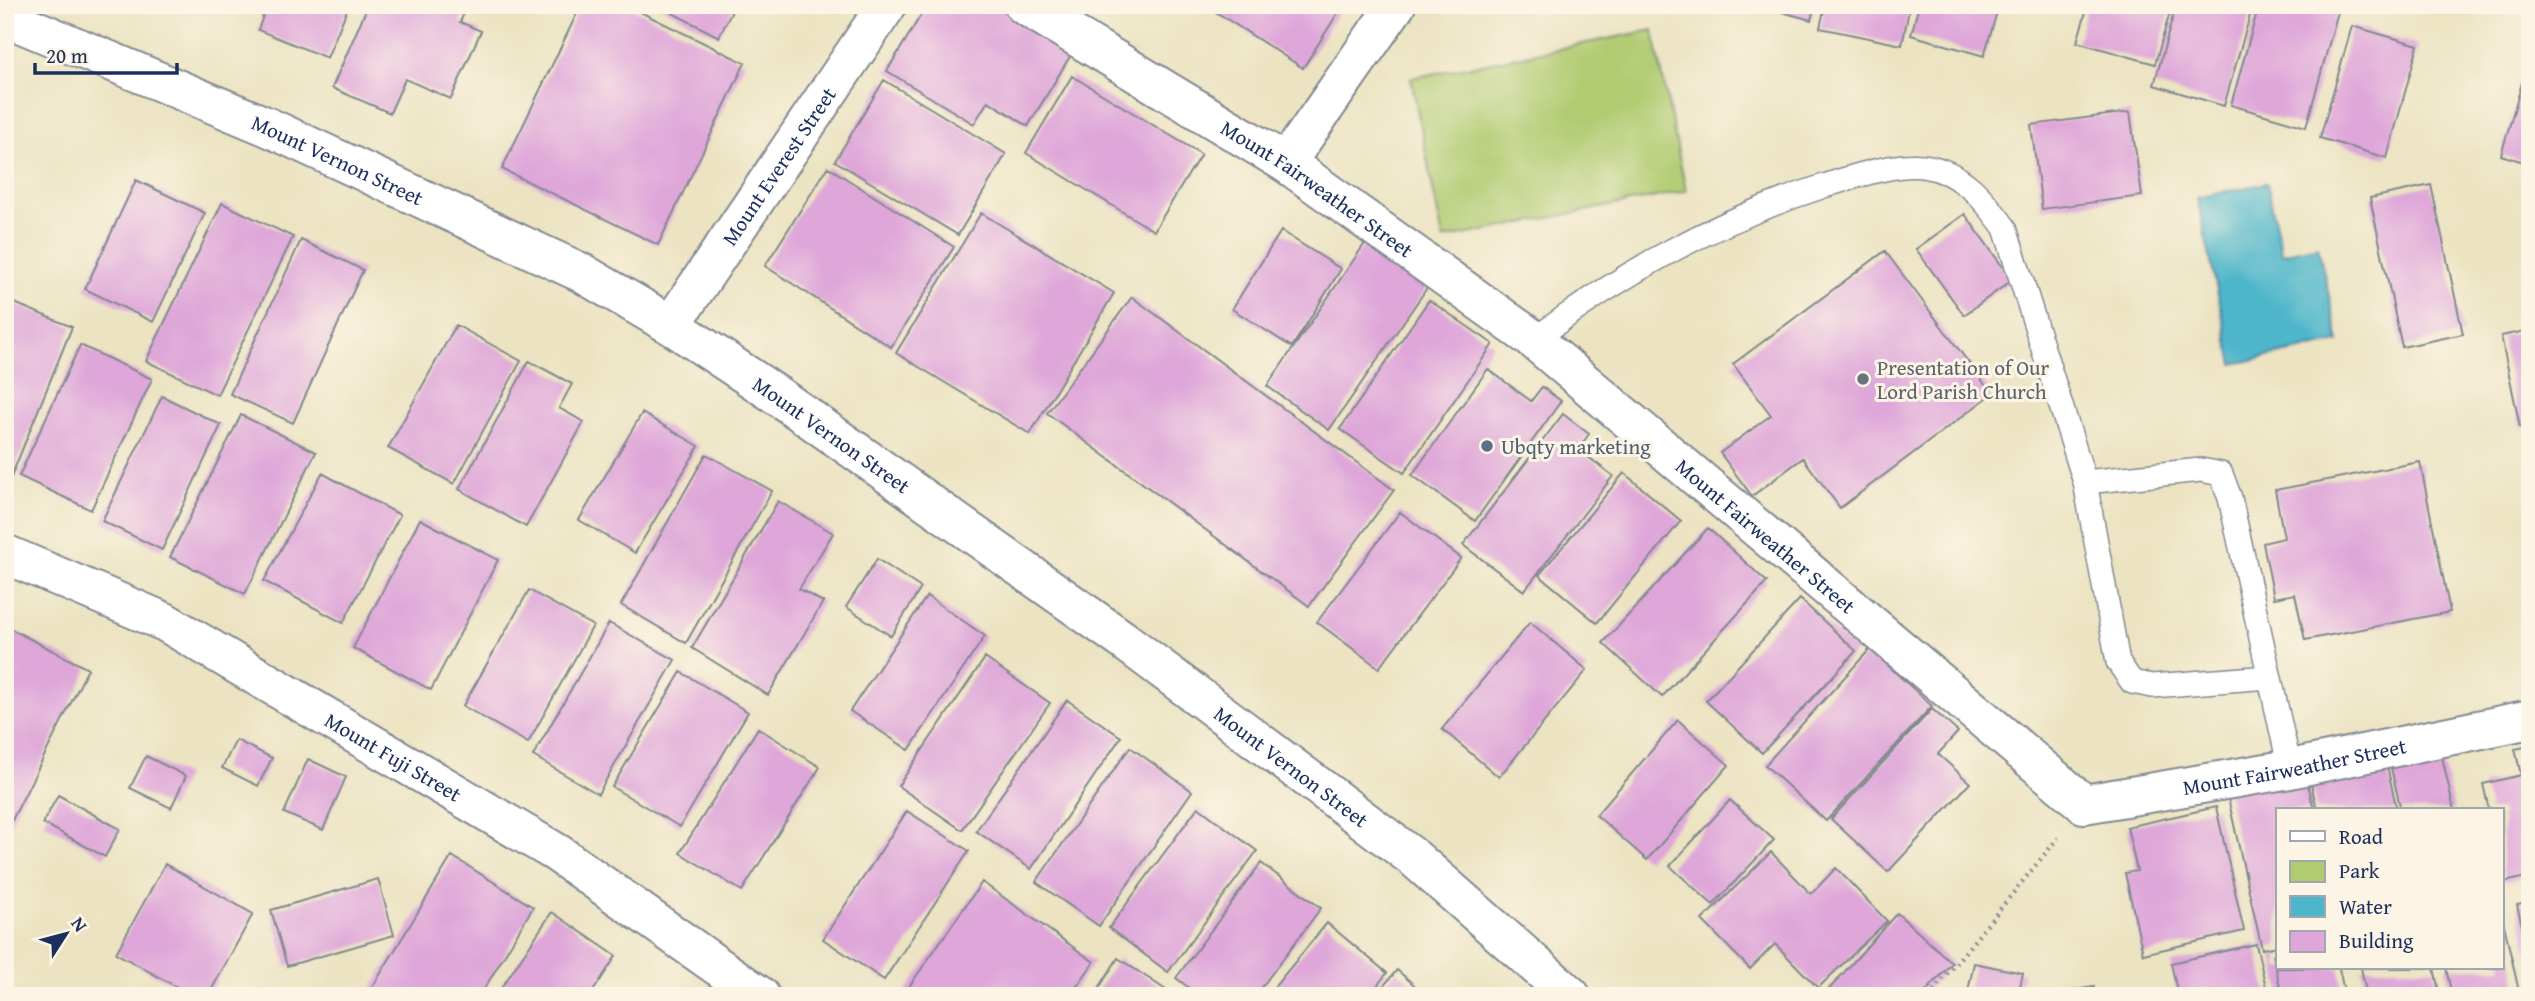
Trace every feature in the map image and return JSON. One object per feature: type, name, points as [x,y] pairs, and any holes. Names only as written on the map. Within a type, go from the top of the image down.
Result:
[{"type":"street","name":"Mount Everest Street","points":[[671,325],[887,5]]},
{"type":"street","name":"Mount Fairweather Street","points":[[1024,5],[1286,163],[1534,340],[2084,804],[2290,769],[2530,719]]},
{"type":"street","points":[[1286,163],[1396,5]]},
{"type":"street","name":"Mount Vernon Street","points":[[5,17],[293,139],[582,273],[671,325],[1004,554],[1145,657],[1414,858],[1571,996]]},
{"type":"street","name":"Mount Fuji Street","points":[[5,554],[165,622],[557,853],[760,996]]},
{"type":"lane","points":[[1534,340],[1593,295],[1684,242],[1730,220],[1865,173],[1922,166],[1953,175],[1982,195],[2005,228],[2085,482],[2118,662],[2132,682],[2152,686],[2269,677]]},
{"type":"lane","points":[[2085,482],[2201,470],[2221,474],[2230,498],[2290,769]]},
{"type":"path","points":[[1928,996],[2036,868],[2084,804]]},
{"type":"green space","points":[[1653,30],[1686,191],[1443,239],[1411,78]]},
{"type":"water","points":[[2267,183],[2282,254],[2318,246],[2339,342],[2233,364],[2197,198]]},
{"type":"building","points":[[267,5],[349,5],[327,58],[258,30]]},
{"type":"building","points":[[368,5],[468,5],[460,22],[481,31],[451,99],[405,79],[390,113],[332,88]]},
{"type":"building","points":[[581,5],[626,5],[745,63],[658,245],[502,169]]},
{"type":"building","points":[[657,5],[735,5],[719,37]]},
{"type":"building","points":[[927,5],[1005,5],[1075,48],[1028,126],[988,101],[974,124],[887,71]]},
{"type":"building","points":[[1205,5],[1343,5],[1303,68]]},
{"type":"building","points":[[1757,5],[1815,5],[1811,20]]},
{"type":"building","points":[[1825,5],[1910,5],[1902,45],[1820,28]]},
{"type":"building","points":[[1919,5],[1999,5],[1984,56],[1911,35]]},
{"type":"building","points":[[2088,5],[2172,5],[2155,64],[2077,42]]},
{"type":"building","points":[[2176,5],[2253,5],[2224,106],[2154,85]]},
{"type":"building","points":[[2259,5],[2329,5],[2339,8],[2306,127],[2231,105]]},
{"type":"building","points":[[2352,26],[2418,45],[2387,158],[2320,138]]},
{"type":"building","points":[[2526,69],[2530,70],[2530,164],[2501,155]]},
{"type":"building","points":[[1072,76],[1201,154],[1154,231],[1026,153]]},
{"type":"building","points":[[884,80],[1006,154],[958,235],[835,161]]},
{"type":"building","points":[[2130,112],[2142,196],[2042,209],[2031,125]]},
{"type":"building","points":[[828,167],[954,247],[891,347],[765,266]]},
{"type":"building","points":[[136,180],[205,213],[153,322],[85,289]]},
{"type":"building","points":[[2431,185],[2463,334],[2402,347],[2370,198]]},
{"type":"building","points":[[222,203],[293,237],[217,395],[146,361]]},
{"type":"building","points":[[981,213],[1114,293],[1030,434],[896,353]]},
{"type":"building","points":[[1965,214],[2012,280],[1964,315],[1916,249]]},
{"type":"building","points":[[1281,231],[1341,269],[1292,347],[1232,309]]},
{"type":"building","points":[[301,240],[363,270],[293,423],[230,394]]},
{"type":"building","points":[[1366,242],[1429,285],[1329,430],[1267,386]]},
{"type":"building","name":"Presentation of Our Lord Parish Church","points":[[1885,251],[1992,394],[1840,508],[1803,458],[1752,496],[1720,453],[1771,415],[1733,364]]},
{"type":"building","points":[[1132,297],[1394,490],[1309,606],[1047,413]]},
{"type":"building","points":[[5,299],[72,327],[9,482],[5,480]]},
{"type":"building","points":[[1429,300],[1493,344],[1404,473],[1340,429]]},
{"type":"building","points":[[456,325],[521,361],[454,484],[388,448]]},
{"type":"building","points":[[2530,330],[2530,425],[2520,427],[2501,336]]},
{"type":"building","points":[[80,345],[152,379],[91,510],[19,476]]},
{"type":"building","points":[[529,361],[572,384],[559,408],[584,422],[526,527],[459,489]]},
{"type":"building","points":[[1488,369],[1531,401],[1542,387],[1561,401],[1475,521],[1412,475]]},
{"type":"building","points":[[162,396],[221,425],[162,550],[102,521]]},
{"type":"building","points":[[642,413],[699,446],[635,553],[579,520]]},
{"type":"building","points":[[1563,414],[1589,434],[1578,449],[1613,476],[1524,591],[1463,545]]},
{"type":"building","points":[[241,415],[316,452],[245,594],[170,557]]},
{"type":"building","points":[[706,454],[772,491],[686,643],[621,605]]},
{"type":"building","points":[[2420,462],[2450,612],[2305,640],[2295,594],[2274,598],[2263,543],[2284,538],[2275,490]]},
{"type":"building","points":[[322,473],[400,515],[343,623],[264,581]]},
{"type":"building","points":[[1624,473],[1681,521],[1597,623],[1539,575]]},
{"type":"building","points":[[778,501],[833,533],[799,589],[823,602],[768,695],[692,648]]},
{"type":"building","points":[[1400,512],[1461,558],[1379,668],[1317,622]]},
{"type":"building","points":[[420,519],[498,560],[431,690],[353,648]]},
{"type":"building","points":[[1708,528],[1767,582],[1662,697],[1603,643]]},
{"type":"building","points":[[877,559],[921,588],[891,636],[846,607]]},
{"type":"building","points":[[529,590],[593,626],[528,743],[463,706]]},
{"type":"building","points":[[927,596],[985,636],[909,750],[850,711]]},
{"type":"building","points":[[1800,599],[1856,651],[1762,753],[1706,701]]},
{"type":"building","points":[[1530,622],[1587,670],[1499,777],[1442,729]]},
{"type":"building","points":[[609,623],[675,660],[598,794],[533,756]]},
{"type":"building","points":[[11,629],[88,669],[5,834],[5,640]]},
{"type":"building","points":[[1870,649],[1932,706],[1826,821],[1765,765]]},
{"type":"building","points":[[985,658],[1050,703],[962,830],[898,786]]},
{"type":"building","points":[[681,672],[748,712],[680,827],[612,787]]},
{"type":"building","points":[[1067,700],[1121,737],[1031,869],[976,831]]},
{"type":"building","points":[[1932,709],[1958,732],[1938,754],[1970,783],[1888,872],[1831,819]]},
{"type":"building","points":[[1678,720],[1729,765],[1647,860],[1596,815]]},
{"type":"building","points":[[758,728],[820,767],[742,891],[680,853]]},
{"type":"building","points":[[236,740],[272,758],[258,786],[222,768]]},
{"type":"building","points":[[2530,746],[2530,876],[2505,882],[2504,808],[2489,808],[2483,784],[2521,775],[2515,749]]},
{"type":"building","points":[[1130,747],[1192,791],[1099,926],[1036,882]]},
{"type":"building","points":[[2441,752],[2454,808],[2401,808],[2390,764]]},
{"type":"building","points":[[146,756],[186,776],[171,808],[130,788]]},
{"type":"building","points":[[308,759],[346,777],[323,830],[284,813]]},
{"type":"building","points":[[2386,762],[2397,808],[2317,808],[2310,779]]},
{"type":"building","points":[[2305,771],[2314,808],[2276,808],[2276,946],[2262,949],[2226,789]]},
{"type":"building","points":[[58,795],[120,829],[105,857],[43,823]]},
{"type":"building","points":[[1730,800],[1774,840],[1713,905],[1670,866]]},
{"type":"building","points":[[1198,807],[1257,851],[1168,972],[1109,928]]},
{"type":"building","points":[[2216,807],[2244,931],[2143,954],[2125,873],[2137,871],[2127,827]]},
{"type":"building","points":[[907,811],[969,851],[884,980],[823,939]]},
{"type":"building","points":[[1771,852],[1811,894],[1836,868],[1887,921],[1818,988],[1775,944],[1750,969],[1702,920]]},
{"type":"building","points":[[452,856],[533,907],[480,996],[367,996]]},
{"type":"building","points":[[1261,863],[1321,908],[1255,996],[1200,996],[1176,978]]},
{"type":"building","points":[[165,864],[253,914],[208,996],[193,996],[116,953]]},
{"type":"building","points":[[378,879],[394,935],[287,966],[271,910]]},
{"type":"building","points":[[982,882],[1094,962],[1070,996],[912,996],[906,991]]},
{"type":"building","points":[[2530,902],[2530,956],[2529,956],[2517,905]]},
{"type":"building","points":[[552,912],[616,956],[590,996],[496,996]]},
{"type":"building","points":[[1897,913],[1952,963],[1922,996],[1823,996]]},
{"type":"building","points":[[1327,923],[1387,973],[1369,996],[1267,996]]},
{"type":"building","points":[[2504,924],[2520,996],[2452,996],[2446,970],[2504,970]]},
{"type":"building","points":[[2256,944],[2268,996],[2178,996],[2171,963]]},
{"type":"building","points":[[1118,958],[1175,996],[1094,996]]},
{"type":"building","points":[[1974,963],[2023,973],[2018,996],[1967,996]]},
{"type":"building","points":[[1397,970],[1427,996],[1375,996]]},
{"type":"building","points":[[2276,970],[2339,970],[2345,996],[2282,996]]},
{"type":"building","points":[[2361,970],[2434,970],[2440,996],[2367,996]]},
{"type":"building","points":[[2094,987],[2095,996],[2050,996],[2050,994]]},
{"type":"place","name":"Presentation of Our Lord Parish Church","points":[[1863,379]]},
{"type":"place","name":"Ubqty marketing","points":[[1487,446]]}]
